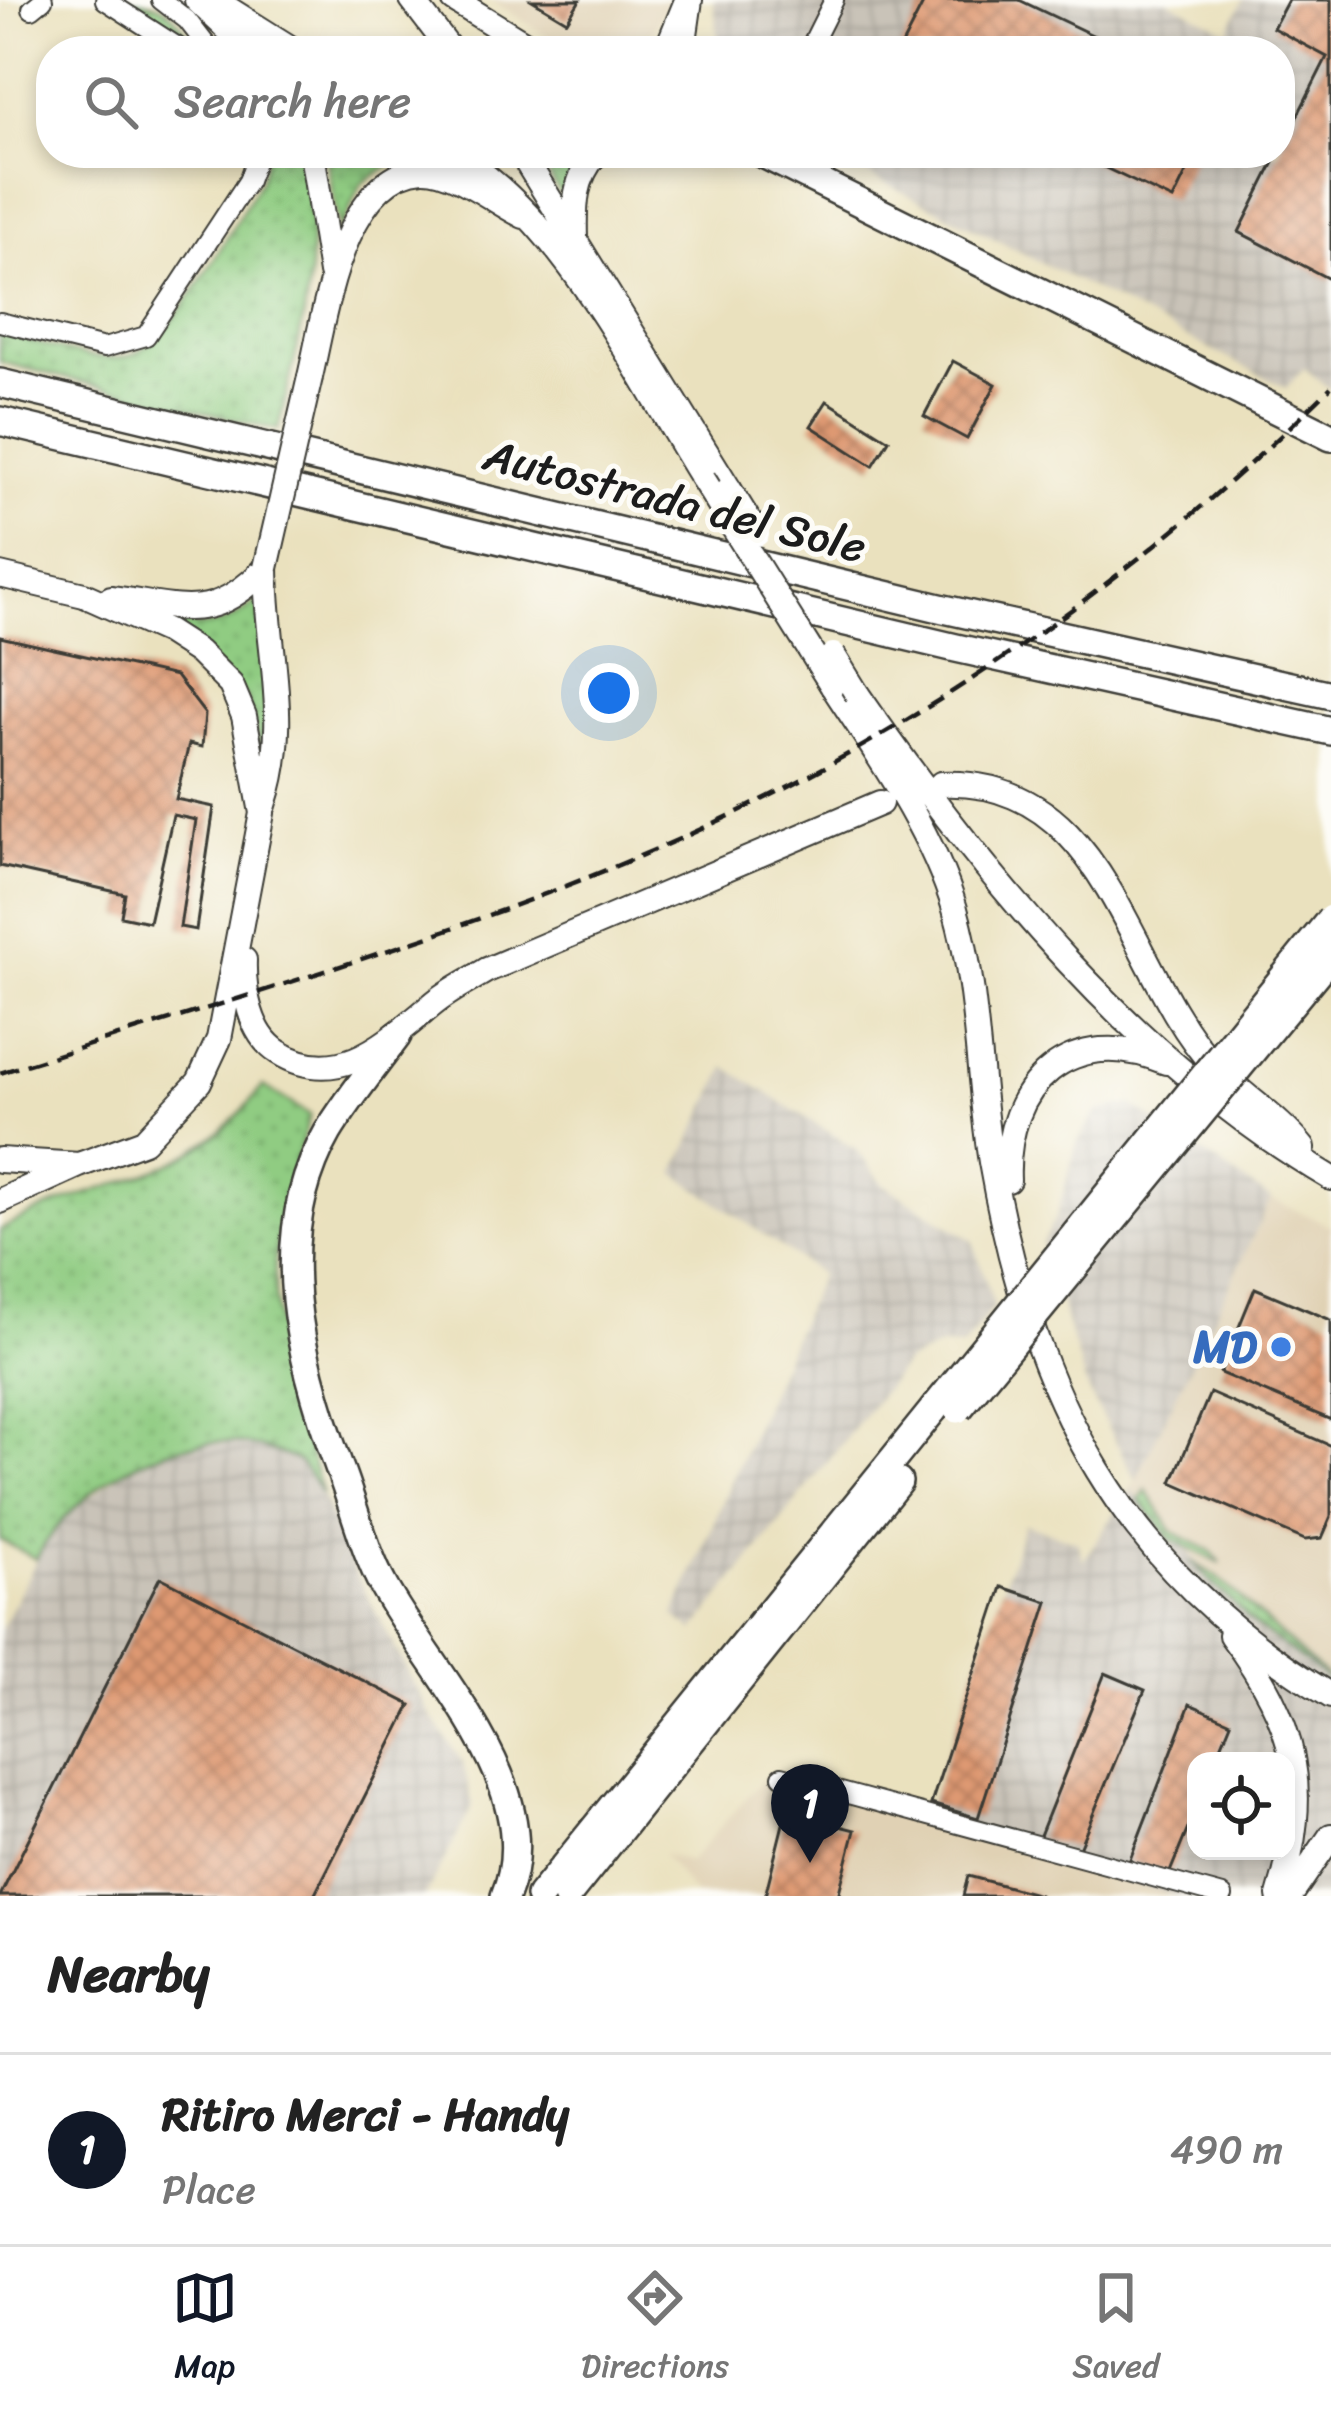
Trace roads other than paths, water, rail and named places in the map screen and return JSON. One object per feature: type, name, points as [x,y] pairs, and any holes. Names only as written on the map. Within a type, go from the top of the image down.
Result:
[{"type":"highway","points":[[794,168],[1330,436]]},
{"type":"highway","name":"Autostrada del Sole","points":[[0,383],[1007,623],[1331,695]]},
{"type":"highway","name":"Autostrada del Sole","points":[[0,421],[1331,731]]},
{"type":"highway","points":[[567,1896],[1331,919]]},
{"type":"highway","points":[[540,1896],[1331,955]]},
{"type":"highway","points":[[398,1036],[326,1135],[304,1192],[291,1276],[308,1383],[382,1583],[492,1762],[515,1810],[517,1868],[505,1896]]},
{"type":"main road","points":[[197,0],[235,36]]},
{"type":"main road","points":[[214,0],[271,36]]},
{"type":"main road","points":[[412,0],[440,36]]},
{"type":"main road","points":[[454,0],[513,36]]},
{"type":"main road","points":[[315,168],[325,209],[331,282]]},
{"type":"main road","points":[[475,168],[503,188],[566,262],[906,802],[955,907],[991,1160],[1042,1363],[1083,1453],[1120,1509],[1208,1604],[1252,1662],[1289,1736],[1296,1766],[1296,1830],[1279,1896]]},
{"type":"main road","points":[[530,168],[857,694],[932,802],[1096,994],[1179,1068],[1327,1176]]},
{"type":"main road","points":[[575,240],[574,200],[585,168]]},
{"type":"main road","points":[[4,1202],[144,1141],[199,1082],[219,1039],[262,813],[279,760],[280,718],[267,632],[266,568],[331,282],[350,232],[370,200],[391,179],[424,169],[445,174],[526,217]]},
{"type":"main road","points":[[0,575],[84,595],[195,612],[239,595],[266,568]]},
{"type":"main road","points":[[84,595],[167,632],[231,685],[244,716],[262,813]]},
{"type":"main road","points":[[941,784],[969,783],[1032,806],[1076,838],[1100,869],[1173,1008],[1215,1067],[1281,1120],[1327,1176]]},
{"type":"main road","points":[[245,903],[243,971],[251,1017],[271,1047],[297,1064],[333,1067],[398,1036],[436,1001],[487,970],[880,803]]},
{"type":"main road","points":[[1011,1249],[1007,1153],[1027,1093],[1061,1061],[1100,1048],[1152,1057],[1179,1068]]},
{"type":"main road","points":[[0,1160],[80,1165]]},
{"type":"main road","points":[[1208,1604],[1331,1696]]},
{"type":"main road","points":[[1291,1896],[1331,1836]]},
{"type":"street","points":[[105,0],[161,36]]},
{"type":"street","points":[[161,0],[199,36]]},
{"type":"street","points":[[670,36],[688,0]]},
{"type":"street","points":[[688,0],[688,36]]},
{"type":"street","points":[[816,36],[834,0]]},
{"type":"street","points":[[0,322],[73,340],[119,347],[136,343],[158,324],[253,168]]},
{"type":"street","points":[[782,1776],[1223,1896]]},
{"type":"railway","points":[[0,1073],[347,964],[518,904],[686,836],[775,793],[947,695],[1029,640],[1186,520],[1331,387]]},
{"type":"place","name":"MD","points":[[1281,1347]]},
{"type":"place","name":"Ritiro Merci - Handy","points":[[810,1863]]}]
